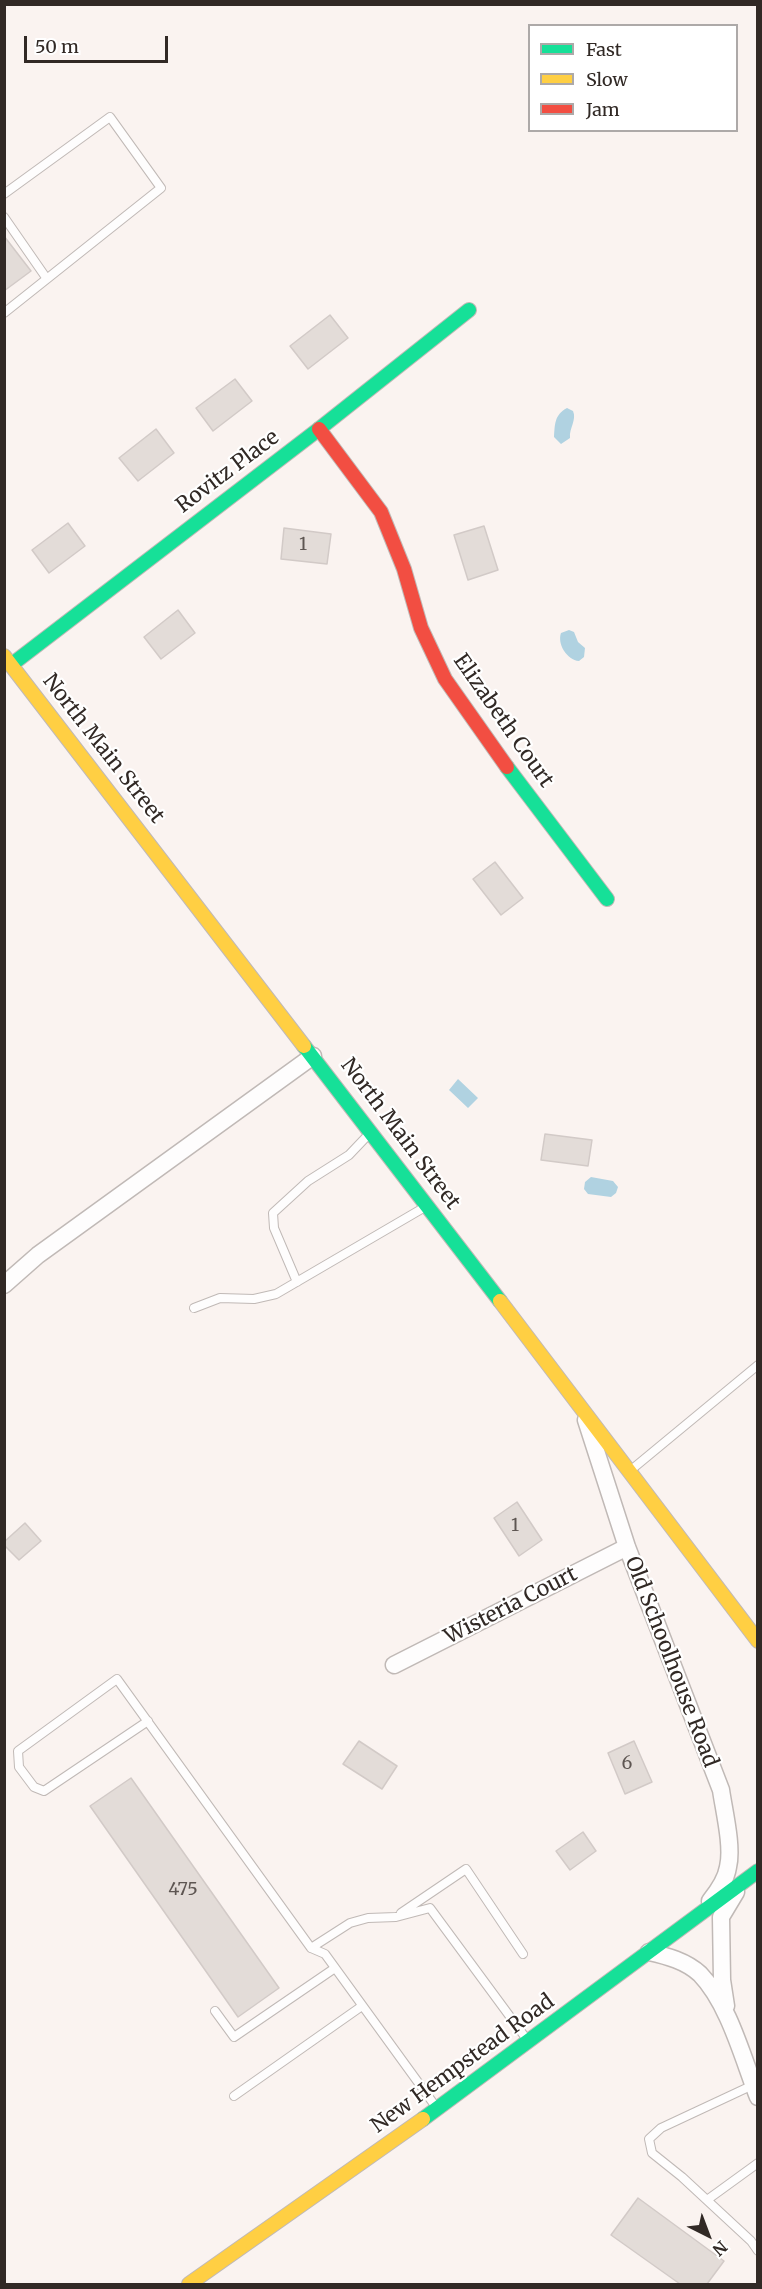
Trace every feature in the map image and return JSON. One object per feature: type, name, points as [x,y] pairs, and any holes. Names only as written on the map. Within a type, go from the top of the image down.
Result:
[{"type":"street","name":"Rovitz Place","points":[[8,660],[319,429],[469,310]]},
{"type":"street","name":"Elizabeth Court","points":[[319,429],[381,512],[404,569],[421,628],[445,679],[480,731],[607,899]]},
{"type":"street","name":"North Main Street","points":[[8,660],[428,1205],[758,1641]]},
{"type":"street","points":[[4,1285],[38,1255],[313,1056]]},
{"type":"street","name":"Old Schoolhouse Road","points":[[582,1407],[627,1547],[721,1790],[728,1832],[729,1867],[720,1888],[701,1914]]},
{"type":"street","name":"Wisteria Court","points":[[394,1665],[627,1547]]},
{"type":"street","name":"New Hempstead Road","points":[[189,2284],[438,2109],[758,1871]]},
{"type":"street","points":[[729,2022],[722,1980],[721,1917],[742,1882]]},
{"type":"street","points":[[649,1952],[674,1958],[699,1974],[714,1993],[729,2022],[755,2091]]},
{"type":"lane","points":[[4,194],[110,117],[161,189],[4,313]]},
{"type":"lane","points":[[4,217],[48,279]]},
{"type":"lane","points":[[297,1282],[274,1228],[273,1213],[309,1181],[349,1155],[371,1132]]},
{"type":"lane","points":[[194,1308],[220,1298],[254,1299],[276,1294],[428,1205]]},
{"type":"lane","points":[[630,1471],[758,1365]]},
{"type":"lane","points":[[147,1720],[44,1791],[34,1787],[19,1767],[18,1751],[117,1679],[147,1720],[311,1948],[325,1954],[438,2109]]},
{"type":"lane","points":[[396,1917],[466,1869],[523,1954]]},
{"type":"lane","points":[[311,1948],[350,1923],[368,1918],[396,1917],[430,1908],[530,2042]]},
{"type":"lane","points":[[215,2011],[234,2037],[335,1968]]},
{"type":"lane","points":[[234,2096],[362,2006]]},
{"type":"lane","points":[[755,2091],[661,2128],[649,2139],[652,2153],[707,2200],[751,2241],[758,2251]]},
{"type":"lane","points":[[707,2200],[758,2163]]},
{"type":"water","points":[[567,408],[573,411],[574,421],[570,438],[561,444],[554,437],[555,424],[557,417]]},
{"type":"water","points":[[569,630],[574,632],[578,642],[585,648],[584,657],[579,661],[567,655],[560,642],[561,633]]},
{"type":"water","points":[[458,1079],[478,1098],[468,1108],[449,1090]]},
{"type":"water","points":[[591,1177],[613,1181],[618,1187],[616,1193],[611,1197],[588,1194],[584,1189],[585,1182]]},
{"type":"building","points":[[4,236],[31,271],[4,291]]},
{"type":"building","points":[[330,315],[348,338],[308,369],[290,346]]},
{"type":"building","points":[[235,379],[252,401],[213,431],[196,408]]},
{"type":"building","points":[[156,429],[174,453],[138,481],[119,458]]},
{"type":"building","points":[[68,523],[85,546],[49,573],[32,550]]},
{"type":"building","points":[[484,526],[498,570],[468,580],[454,535]]},
{"type":"building","points":[[284,528],[331,534],[327,564],[281,559]]},
{"type":"building","points":[[178,610],[195,633],[161,659],[144,637]]},
{"type":"building","points":[[495,862],[523,898],[501,915],[473,879]]},
{"type":"building","points":[[545,1134],[592,1140],[588,1166],[541,1160]]},
{"type":"building","points":[[517,1502],[542,1540],[519,1556],[494,1518]]},
{"type":"building","points":[[25,1523],[41,1541],[19,1560],[4,1545],[4,1542]]},
{"type":"building","points":[[359,1741],[397,1766],[382,1789],[343,1764]]},
{"type":"building","points":[[634,1741],[652,1782],[625,1794],[608,1753]]},
{"type":"building","points":[[131,1778],[279,1988],[238,2017],[90,1806]]},
{"type":"building","points":[[583,1832],[596,1851],[570,1870],[556,1851]]},
{"type":"building","points":[[638,2198],[724,2261],[707,2284],[680,2284],[611,2235]]},
{"type":"traffic: fast","points":[[11,665],[319,429],[469,310]]},
{"type":"traffic: fast","points":[[507,767],[607,899]]},
{"type":"traffic: fast","points":[[304,1046],[500,1301]]},
{"type":"traffic: fast","points":[[423,2119],[758,1871]]},
{"type":"traffic: slow","points":[[4,656],[304,1046]]},
{"type":"traffic: slow","points":[[500,1301],[758,1641]]},
{"type":"traffic: slow","points":[[189,2284],[423,2119]]},
{"type":"traffic: jam","points":[[319,429],[381,512],[404,569],[421,628],[445,679],[507,767]]}]
